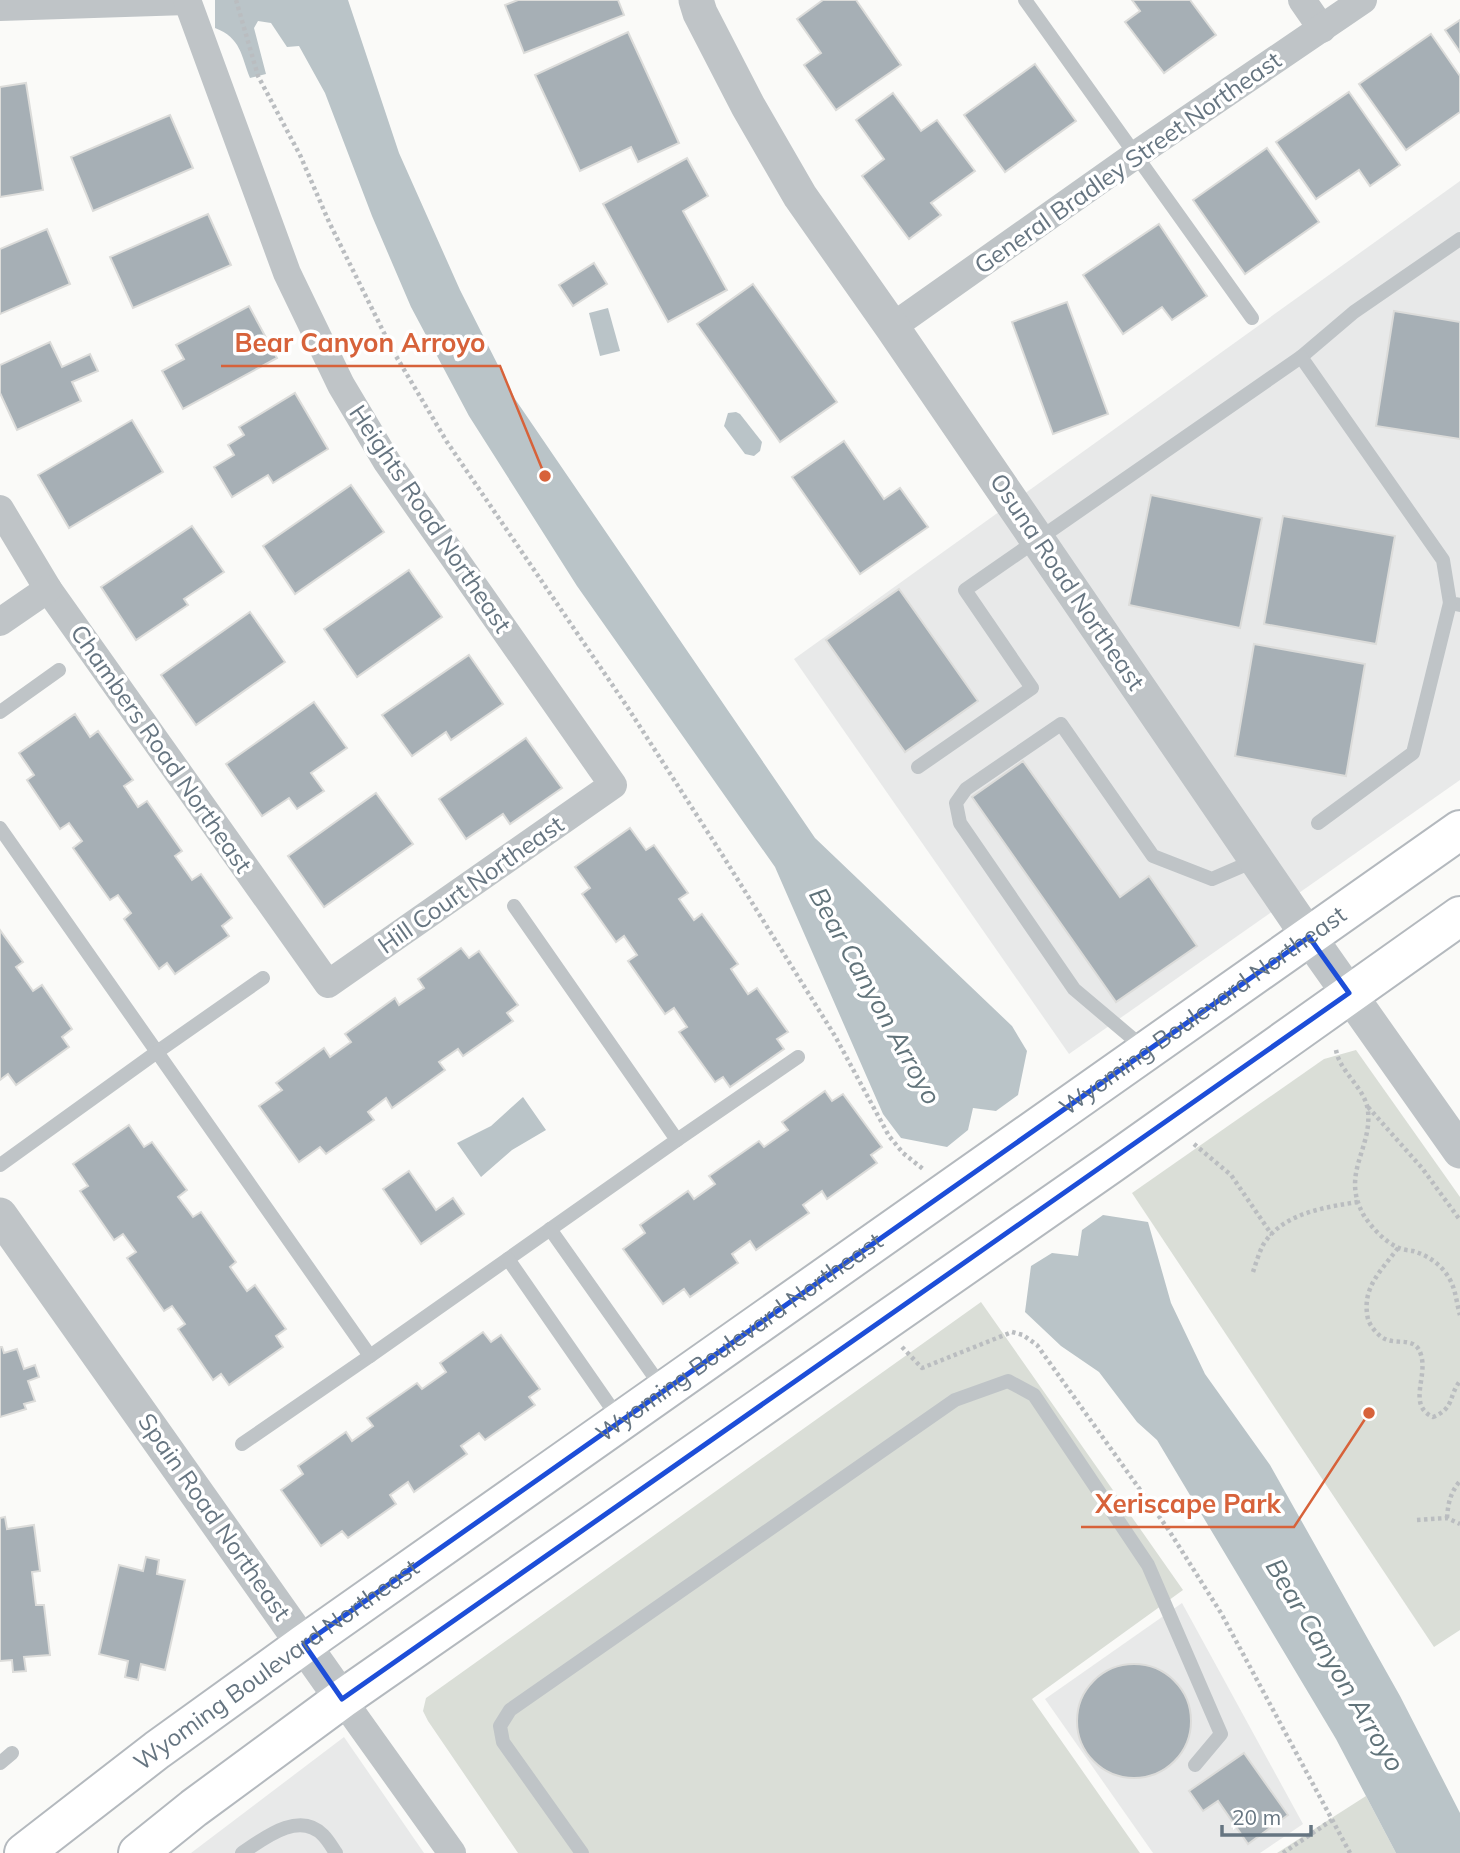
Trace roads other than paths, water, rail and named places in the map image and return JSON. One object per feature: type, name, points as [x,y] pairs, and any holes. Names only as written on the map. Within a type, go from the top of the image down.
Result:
[{"type":"main road","name":"Wyoming Boulevard Northeast","points":[[24,1853],[157,1750],[304,1644],[1460,830]]},
{"type":"main road","points":[[145,1851],[194,1808],[342,1699],[1112,1163],[1460,916]]},
{"type":"street","name":"Osuna Road Northeast","points":[[696,0],[700,13],[748,106],[800,196],[1309,937],[1460,1151]]},
{"type":"street","points":[[1302,0],[1322,29]]},
{"type":"street","name":"General Bradley Street Northeast","points":[[892,327],[1134,156],[1363,0]]},
{"type":"street","points":[[0,7],[187,1]]},
{"type":"street","name":"Heights Road Northeast","points":[[187,1],[286,273],[341,385],[387,462],[613,785]]},
{"type":"street","name":"Chambers Road Northeast","points":[[0,509],[48,589],[328,985]]},
{"type":"street","points":[[0,622],[48,589]]},
{"type":"street","name":"Hill Court Northeast","points":[[328,985],[613,785]]},
{"type":"street","name":"Spain Road Northeast","points":[[0,1215],[452,1853]]},
{"type":"lane","points":[[1025,0],[1252,318]]},
{"type":"lane","points":[[918,767],[1032,688],[965,590],[1301,357],[1354,312],[1460,239]]},
{"type":"lane","points":[[1301,357],[1443,560],[1455,604],[1413,753],[1318,823]]},
{"type":"lane","points":[[0,712],[59,670]]},
{"type":"lane","points":[[1146,1050],[1074,989],[960,823],[956,803],[966,789],[1061,724],[1153,856],[1212,879],[1256,860]]},
{"type":"lane","points":[[0,828],[370,1356]]},
{"type":"lane","points":[[514,906],[677,1140]]},
{"type":"lane","points":[[0,1165],[263,978]]},
{"type":"lane","points":[[242,1444],[798,1057]]},
{"type":"lane","points":[[550,1229],[664,1390]]},
{"type":"lane","points":[[508,1259],[620,1420]]},
{"type":"lane","points":[[582,1853],[503,1742],[499,1726],[510,1710],[955,1400],[1008,1381],[1034,1395],[1148,1565],[1221,1734],[1195,1765]]},
{"type":"lane","points":[[242,1853],[281,1829],[302,1825],[321,1832],[336,1853]]},
{"type":"water","points":[[215,0],[348,0],[399,153],[460,290],[515,399],[815,838],[1012,1026],[1027,1051],[1018,1095],[996,1111],[973,1108],[968,1130],[947,1147],[901,1138],[883,1114],[775,867],[577,586],[469,416],[411,307],[372,216],[325,93],[299,46],[287,47],[271,23],[258,21],[254,28],[266,74],[250,78],[235,42],[215,28]]},
{"type":"water","points":[[608,308],[620,351],[600,356],[589,313]]},
{"type":"water","points":[[736,412],[762,442],[760,451],[754,456],[745,454],[724,426],[728,413]]},
{"type":"water","points":[[523,1097],[546,1130],[512,1150],[481,1177],[457,1143],[491,1126]]},
{"type":"water","points":[[1103,1215],[1148,1222],[1171,1303],[1205,1374],[1270,1465],[1400,1696],[1460,1813],[1460,1853],[1396,1853],[1336,1739],[1157,1440],[1137,1422],[1099,1372],[1061,1346],[1025,1312],[1031,1266],[1052,1253],[1078,1256],[1082,1230]]},
{"type":"place","name":"Bear Canyon Arroyo","points":[[545,476]]},
{"type":"place","name":"Xeriscape Park","points":[[1369,1413]]}]
